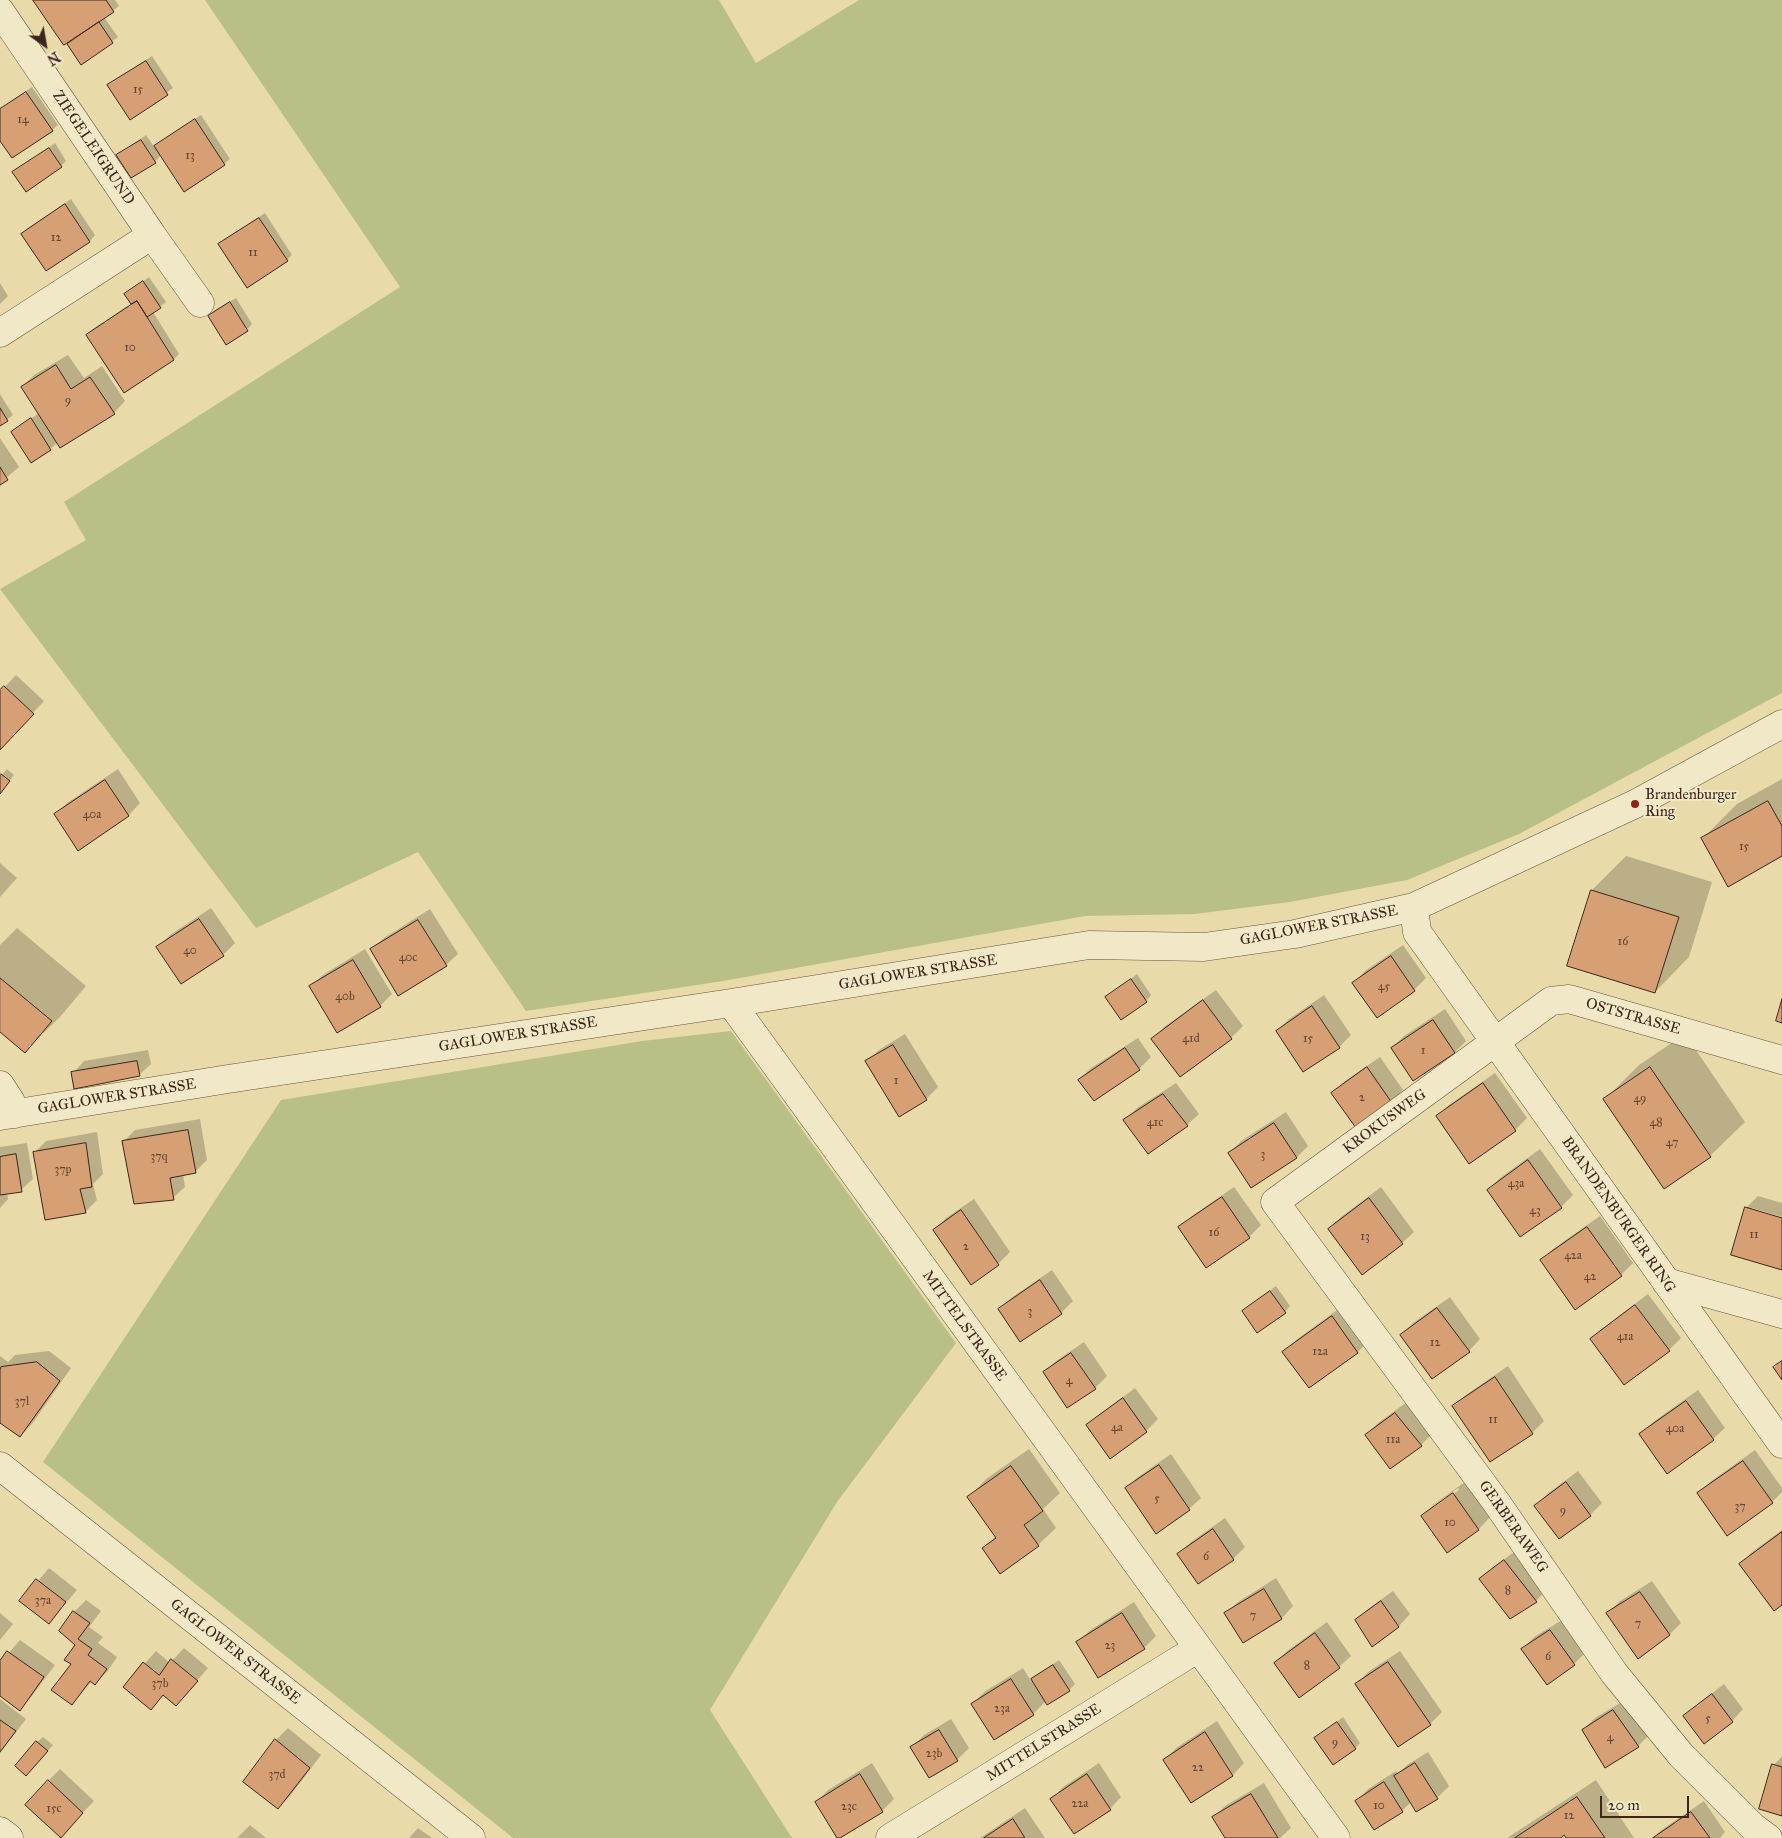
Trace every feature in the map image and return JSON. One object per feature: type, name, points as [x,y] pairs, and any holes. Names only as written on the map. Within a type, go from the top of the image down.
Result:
[{"type":"street","name":"ZIEGELEIGRUND","points":[[0,11],[200,303]]},
{"type":"street","points":[[0,333],[152,235]]},
{"type":"street","name":"GAGLOWER STRASSE","points":[[0,1085],[11,1102],[7,1115],[228,1079],[731,1003],[1090,945],[1204,947],[1295,934],[1414,907],[1635,804],[1782,724]]},
{"type":"street","name":"BRANDENBURGER RING","points":[[1414,907],[1417,932],[1782,1444]]},
{"type":"street","name":"OSTSTRASSE","points":[[1496,1043],[1551,1001],[1569,999],[1782,1060]]},
{"type":"street","name":"MITTELSTRASSE","points":[[731,1003],[1197,1649],[1336,1838]]},
{"type":"street","name":"KROKUSWEG","points":[[1274,1202],[1496,1043]]},
{"type":"street","name":"GERBERAWEG","points":[[1274,1202],[1496,1502],[1614,1673],[1681,1755],[1753,1826],[1768,1838]]},
{"type":"street","points":[[1666,1282],[1782,1314]]},
{"type":"street","name":"GAGLOWER STRASSE","points":[[0,1466],[470,1838]]},
{"type":"street","name":"MITTELSTRASSE","points":[[890,1838],[1197,1649]]},
{"type":"street","points":[[0,1831],[9,1838]]},
{"type":"green space","points":[[205,0],[719,0],[756,63],[859,0],[1782,0],[1782,693],[1519,834],[1407,880],[1290,902],[1195,914],[1085,916],[723,981],[526,1011],[418,852],[256,928],[0,589],[86,540],[64,502],[400,287]]},
{"type":"green space","points":[[731,1031],[956,1343],[837,1502],[710,1710],[792,1838],[513,1838],[43,1462],[281,1100],[642,1041]]},
{"type":"building","points":[[33,0],[106,0],[114,12],[64,45]]},
{"type":"building","points":[[99,22],[113,43],[81,65],[67,44]]},
{"type":"building","points":[[146,61],[168,95],[130,120],[107,85]]},
{"type":"building","points":[[26,92],[53,131],[12,158],[0,141],[0,109]]},
{"type":"building","points":[[195,119],[225,165],[184,192],[154,146]]},
{"type":"building","points":[[141,140],[156,163],[131,178],[116,155]]},
{"type":"building","points":[[49,148],[62,167],[26,192],[12,172]]},
{"type":"building","points":[[65,204],[90,242],[46,271],[21,234]]},
{"type":"building","points":[[259,218],[288,261],[247,288],[218,244]]},
{"type":"building","points":[[143,281],[161,308],[147,317],[137,301],[131,304],[124,294]]},
{"type":"building","points":[[137,301],[174,360],[124,393],[86,335]]},
{"type":"building","points":[[230,302],[248,331],[226,345],[208,316]]},
{"type":"building","points":[[56,365],[71,389],[90,377],[115,414],[60,448],[21,387]]},
{"type":"building","points":[[0,408],[8,421],[0,426]]},
{"type":"building","points":[[31,418],[51,450],[31,463],[11,432]]},
{"type":"building","points":[[0,467],[8,480],[0,485]]},
{"type":"building","points":[[4,686],[34,714],[0,750],[0,690]]},
{"type":"building","points":[[0,775],[10,781],[0,794]]},
{"type":"building","points":[[105,780],[129,816],[78,851],[54,814]]},
{"type":"building","points":[[1768,801],[1782,826],[1782,856],[1728,887],[1701,838]]},
{"type":"building","points":[[1591,890],[1679,917],[1655,993],[1567,966]]},
{"type":"building","points":[[199,919],[224,956],[181,984],[156,947]]},
{"type":"building","points":[[418,920],[447,966],[398,996],[370,949]]},
{"type":"building","points":[[1391,956],[1415,991],[1377,1018],[1352,983]]},
{"type":"building","points":[[353,960],[381,1007],[337,1033],[309,986]]},
{"type":"building","points":[[0,978],[52,1021],[25,1053],[0,1032]]},
{"type":"building","points":[[1131,979],[1147,1002],[1121,1020],[1105,997]]},
{"type":"building","points":[[1782,999],[1782,1023],[1776,1021]]},
{"type":"building","points":[[1203,1000],[1232,1039],[1180,1077],[1151,1039]]},
{"type":"building","points":[[1312,1006],[1340,1048],[1303,1072],[1276,1031]]},
{"type":"building","points":[[1433,1020],[1455,1053],[1413,1081],[1391,1048]]},
{"type":"building","points":[[893,1045],[927,1100],[899,1117],[865,1061]]},
{"type":"building","points":[[1125,1048],[1140,1070],[1094,1101],[1078,1080]]},
{"type":"building","points":[[137,1061],[140,1076],[74,1089],[71,1072]]},
{"type":"building","points":[[1367,1067],[1392,1103],[1356,1128],[1331,1093]]},
{"type":"building","points":[[1650,1067],[1711,1157],[1664,1189],[1603,1099]]},
{"type":"building","points":[[1483,1083],[1516,1131],[1469,1164],[1436,1116]]},
{"type":"building","points":[[1163,1094],[1188,1126],[1148,1154],[1123,1120]]},
{"type":"building","points":[[1274,1123],[1297,1158],[1251,1188],[1228,1153]]},
{"type":"building","points":[[188,1130],[196,1173],[170,1178],[174,1200],[134,1204],[122,1141]]},
{"type":"building","points":[[86,1143],[92,1187],[80,1189],[86,1213],[45,1220],[33,1152]]},
{"type":"building","points":[[16,1154],[22,1192],[0,1195],[0,1157]]},
{"type":"building","points":[[1528,1160],[1562,1208],[1520,1237],[1487,1190]]},
{"type":"building","points":[[1222,1197],[1250,1238],[1206,1268],[1178,1227]]},
{"type":"building","points":[[1369,1198],[1403,1244],[1362,1275],[1328,1229]]},
{"type":"building","points":[[1745,1207],[1782,1218],[1782,1270],[1731,1255]]},
{"type":"building","points":[[961,1210],[999,1265],[971,1285],[933,1230]]},
{"type":"building","points":[[1587,1227],[1622,1276],[1575,1310],[1540,1260]]},
{"type":"building","points":[[1040,1280],[1062,1314],[1020,1342],[998,1309]]},
{"type":"building","points":[[1270,1291],[1286,1313],[1257,1333],[1242,1311]]},
{"type":"building","points":[[1635,1305],[1670,1351],[1624,1385],[1590,1339]]},
{"type":"building","points":[[1437,1308],[1470,1352],[1432,1379],[1400,1335]]},
{"type":"building","points":[[1332,1316],[1358,1353],[1309,1388],[1282,1352]]},
{"type":"building","points":[[1071,1353],[1096,1389],[1067,1408],[1043,1372]]},
{"type":"building","points":[[1782,1361],[1782,1380],[1773,1367]]},
{"type":"building","points":[[37,1362],[60,1381],[20,1437],[0,1423],[0,1369],[1,1367]]},
{"type":"building","points":[[1495,1377],[1533,1434],[1490,1462],[1452,1406]]},
{"type":"building","points":[[1123,1398],[1147,1432],[1110,1459],[1086,1425]]},
{"type":"building","points":[[1686,1401],[1714,1440],[1667,1474],[1639,1434]]},
{"type":"building","points":[[1395,1413],[1422,1446],[1390,1469],[1365,1435]]},
{"type":"building","points":[[1743,1461],[1773,1503],[1727,1536],[1697,1493]]},
{"type":"building","points":[[1159,1465],[1190,1510],[1156,1534],[1125,1488]]},
{"type":"building","points":[[1011,1466],[1043,1511],[1024,1525],[1039,1546],[1000,1574],[982,1548],[996,1538],[967,1497]]},
{"type":"building","points":[[1566,1482],[1591,1516],[1559,1539],[1534,1506]]},
{"type":"building","points":[[1453,1493],[1479,1530],[1447,1553],[1421,1516]]},
{"type":"building","points":[[1213,1529],[1234,1560],[1198,1584],[1177,1554]]},
{"type":"building","points":[[1782,1532],[1782,1605],[1774,1611],[1739,1564]]},
{"type":"building","points":[[1504,1560],[1537,1602],[1510,1619],[1479,1579]]},
{"type":"building","points":[[36,1579],[66,1602],[49,1624],[19,1601]]},
{"type":"building","points":[[1264,1589],[1282,1619],[1243,1643],[1224,1613]]},
{"type":"building","points":[[1640,1592],[1670,1635],[1638,1659],[1606,1613]]},
{"type":"building","points":[[1381,1601],[1399,1627],[1372,1647],[1355,1620]]},
{"type":"building","points":[[73,1611],[90,1623],[78,1639],[92,1649],[88,1655],[107,1669],[95,1685],[90,1681],[72,1705],[51,1690],[71,1664],[64,1660],[75,1645],[59,1631]]},
{"type":"building","points":[[1122,1613],[1145,1649],[1098,1678],[1076,1642]]},
{"type":"building","points":[[1550,1630],[1575,1665],[1547,1685],[1521,1649]]},
{"type":"building","points":[[1315,1633],[1340,1668],[1299,1698],[1274,1663]]},
{"type":"building","points":[[7,1651],[44,1677],[20,1711],[0,1696],[0,1661]]},
{"type":"building","points":[[171,1659],[198,1681],[176,1706],[163,1695],[151,1710],[123,1687],[143,1662],[159,1675]]},
{"type":"building","points":[[1388,1662],[1431,1725],[1398,1747],[1355,1684]]},
{"type":"building","points":[[1053,1665],[1070,1691],[1047,1705],[1031,1679]]},
{"type":"building","points":[[1011,1679],[1034,1715],[994,1740],[971,1704]]},
{"type":"building","points":[[1712,1694],[1733,1722],[1704,1744],[1683,1716]]},
{"type":"building","points":[[1613,1710],[1639,1747],[1605,1768],[1582,1730]]},
{"type":"building","points":[[0,1720],[16,1731],[0,1752]]},
{"type":"building","points":[[1337,1722],[1356,1749],[1333,1765],[1314,1738]]},
{"type":"building","points":[[939,1730],[958,1761],[929,1778],[910,1747]]},
{"type":"building","points":[[1205,1732],[1233,1776],[1191,1803],[1163,1760]]},
{"type":"building","points":[[275,1739],[310,1768],[278,1809],[243,1782]]},
{"type":"building","points":[[36,1741],[48,1751],[26,1776],[15,1766]]},
{"type":"building","points":[[1415,1763],[1438,1799],[1416,1812],[1394,1776]]},
{"type":"building","points":[[1772,1764],[1782,1767],[1782,1816],[1759,1809]]},
{"type":"building","points":[[860,1774],[883,1812],[837,1838],[815,1802]]},
{"type":"building","points":[[1087,1774],[1111,1810],[1074,1834],[1050,1799]]},
{"type":"building","points":[[48,1780],[83,1813],[61,1838],[25,1805]]},
{"type":"building","points":[[1384,1782],[1403,1812],[1374,1830],[1355,1801]]},
{"type":"building","points":[[1251,1794],[1278,1838],[1225,1838],[1212,1817]]},
{"type":"building","points":[[1577,1797],[1605,1838],[1566,1838],[1564,1835],[1561,1838],[1515,1838]]},
{"type":"building","points":[[1691,1812],[1710,1838],[1653,1838]]},
{"type":"building","points":[[1013,1819],[1025,1838],[984,1838]]},
{"type":"place","name":"Brandenburger Ring","points":[[1635,804]]}]
